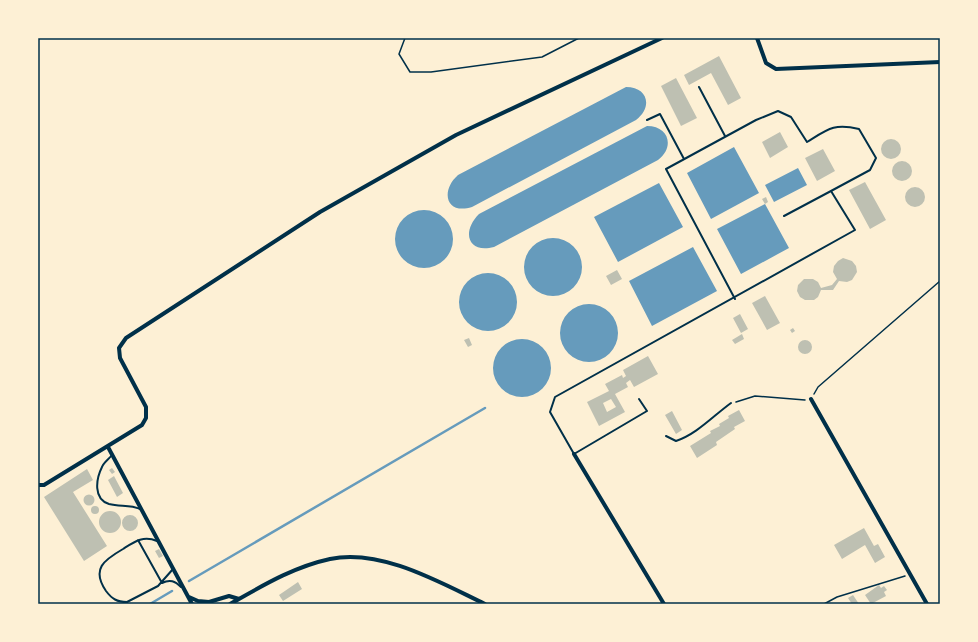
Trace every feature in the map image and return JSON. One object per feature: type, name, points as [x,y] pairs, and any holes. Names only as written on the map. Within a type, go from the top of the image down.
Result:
[{"type":"street","points":[[38,485],[44,485],[142,425],[146,418],[146,407],[120,358],[118,348],[126,338],[320,212],[456,134],[662,38]]},
{"type":"street","points":[[757,38],[766,63],[776,69],[940,62]]},
{"type":"street","points":[[812,399],[927,604]]},
{"type":"street","points":[[108,447],[192,604]]},
{"type":"street","points":[[574,454],[664,604]]},
{"type":"street","points":[[230,604],[292,571],[311,564],[331,559],[364,558],[374,559],[426,576],[485,604]]},
{"type":"street","points":[[187,595],[202,602],[215,602],[229,596],[239,599]]},
{"type":"lane","points":[[699,87],[725,136]]},
{"type":"lane","points":[[735,299],[666,169],[725,136],[756,120],[778,111],[791,116],[807,142],[834,126],[844,125],[859,129],[876,158],[870,170],[784,216]]},
{"type":"lane","points":[[647,120],[660,114],[684,159]]},
{"type":"lane","points":[[639,399],[646,411],[574,454],[550,412],[555,397],[735,299],[855,230],[831,191]]},
{"type":"lane","points":[[666,436],[676,441],[689,437],[731,403]]},
{"type":"lane","points":[[112,455],[102,466],[98,478],[98,494],[104,502],[111,505],[131,506],[141,510]]},
{"type":"lane","points":[[158,541],[146,538],[138,540],[107,558],[103,563],[99,575],[104,588],[113,599],[127,602],[162,583],[173,581],[184,589]]},
{"type":"lane","points":[[138,540],[162,583]]},
{"type":"lane","points":[[162,583],[173,569]]},
{"type":"path","points":[[405,38],[399,54],[410,72],[431,72],[542,57],[579,38]]},
{"type":"path","points":[[731,403],[755,396],[800,401],[812,399],[818,387],[940,281]]},
{"type":"path","points":[[824,604],[837,597],[910,574]]},
{"type":"water","points":[[626,87],[639,90],[646,99],[645,109],[636,120],[472,207],[463,209],[456,208],[451,205],[448,200],[449,188],[452,181],[458,175]]},
{"type":"water","points":[[647,126],[660,129],[665,133],[667,138],[667,149],[658,160],[494,247],[478,247],[470,240],[470,228],[473,221],[479,214]]},
{"type":"water","points":[[734,147],[759,193],[711,219],[687,173]]},
{"type":"water","points":[[798,168],[807,185],[774,202],[765,185]]},
{"type":"water","points":[[659,183],[683,227],[618,262],[594,217]]},
{"type":"water","points":[[765,204],[789,248],[741,274],[717,229]]},
{"type":"water","points":[[424,210],[435,212],[448,223],[451,228],[453,239],[451,250],[440,263],[435,266],[424,268],[413,266],[400,255],[397,250],[395,239],[397,228],[408,215],[413,212]]},
{"type":"water","points":[[553,238],[564,240],[577,251],[580,256],[582,267],[580,278],[569,291],[564,294],[553,296],[542,294],[529,283],[526,278],[524,267],[526,256],[537,243],[542,240]]},
{"type":"water","points":[[693,247],[717,291],[652,326],[629,281]]},
{"type":"water","points":[[488,273],[499,275],[512,286],[515,291],[517,302],[515,313],[504,326],[499,329],[488,331],[477,329],[464,318],[461,313],[459,302],[461,291],[472,278],[477,275]]},
{"type":"water","points":[[589,304],[600,306],[613,317],[616,322],[618,333],[616,344],[605,357],[600,360],[589,362],[578,360],[565,349],[562,344],[560,333],[562,322],[573,309],[578,306]]},
{"type":"water","points":[[522,339],[533,341],[546,352],[549,357],[551,368],[549,379],[538,392],[533,395],[522,397],[511,395],[498,384],[495,379],[493,368],[495,357],[506,344],[511,341]]},
{"type":"building","points":[[719,56],[741,98],[728,105],[711,73],[689,85],[684,75]]},
{"type":"building","points":[[676,78],[697,118],[681,126],[661,86]]},
{"type":"building","points":[[780,132],[788,147],[770,158],[762,142]]},
{"type":"building","points":[[891,139],[898,142],[901,149],[898,156],[891,159],[884,156],[881,149],[884,142]]},
{"type":"building","points":[[823,149],[835,171],[817,181],[805,158]]},
{"type":"building","points":[[902,161],[909,164],[912,171],[909,178],[902,181],[895,178],[892,171],[895,164]]},
{"type":"building","points":[[865,182],[886,220],[870,229],[849,190]]},
{"type":"building","points":[[915,187],[922,190],[925,197],[922,204],[915,207],[908,204],[905,197],[908,190]]},
{"type":"building","points":[[766,197],[768,202],[765,204],[762,199]]},
{"type":"building","points":[[843,258],[852,261],[856,266],[857,272],[852,280],[847,282],[839,281],[833,290],[821,290],[818,297],[814,300],[805,300],[800,297],[797,291],[798,285],[804,279],[813,279],[818,282],[821,288],[832,285],[837,279],[833,272],[834,266]]},
{"type":"building","points":[[617,270],[622,279],[611,285],[606,276]]},
{"type":"building","points":[[765,296],[780,323],[767,330],[752,303]]},
{"type":"building","points":[[740,314],[748,329],[741,333],[733,318]]},
{"type":"building","points":[[793,328],[795,331],[792,333],[790,330]]},
{"type":"building","points":[[742,334],[744,339],[735,344],[732,340]]},
{"type":"building","points":[[469,338],[472,345],[468,347],[464,340]]},
{"type":"building","points":[[802,340],[808,340],[812,344],[812,350],[808,354],[802,354],[798,350],[798,344]]},
{"type":"building","points":[[648,356],[658,374],[634,387],[630,380],[626,383],[628,387],[615,394],[625,412],[599,426],[587,402],[609,391],[605,384],[622,375],[623,378],[626,376],[623,370]],"holes":[[[611,399],[616,407],[607,412],[603,403]]]},
{"type":"building","points":[[739,410],[745,421],[734,427],[735,429],[716,442],[717,445],[697,458],[690,446],[711,433],[710,431],[720,426],[719,424],[729,418],[728,416]]},
{"type":"building","points":[[672,411],[682,430],[676,434],[665,415]]},
{"type":"building","points":[[112,468],[115,472],[112,474],[109,470]]},
{"type":"building","points":[[87,469],[93,480],[73,492],[107,546],[84,561],[44,497]]},
{"type":"building","points":[[114,476],[123,493],[117,497],[108,480]]},
{"type":"building","points":[[87,495],[91,495],[93,496],[93,504],[87,505],[84,502],[84,498]]},
{"type":"building","points":[[93,506],[97,506],[99,510],[97,514],[93,514],[91,512],[91,508]]},
{"type":"building","points":[[110,511],[118,514],[121,522],[118,530],[110,533],[102,530],[99,522],[102,514]]},
{"type":"building","points":[[130,515],[137,520],[138,523],[133,530],[130,531],[123,526],[122,523],[127,516]]},
{"type":"building","points":[[864,528],[874,546],[878,544],[885,557],[875,563],[865,545],[842,559],[834,545]]},
{"type":"building","points":[[159,549],[163,556],[159,558],[155,551]]},
{"type":"building","points":[[298,582],[302,589],[283,601],[279,595]]},
{"type":"building","points":[[879,585],[881,588],[884,586],[887,590],[884,592],[886,596],[871,604],[865,595]]},
{"type":"building","points":[[853,595],[859,604],[852,604],[848,598]]},
{"type":"waterway","points":[[189,581],[485,408]]},
{"type":"waterway","points":[[150,604],[172,591]]}]
